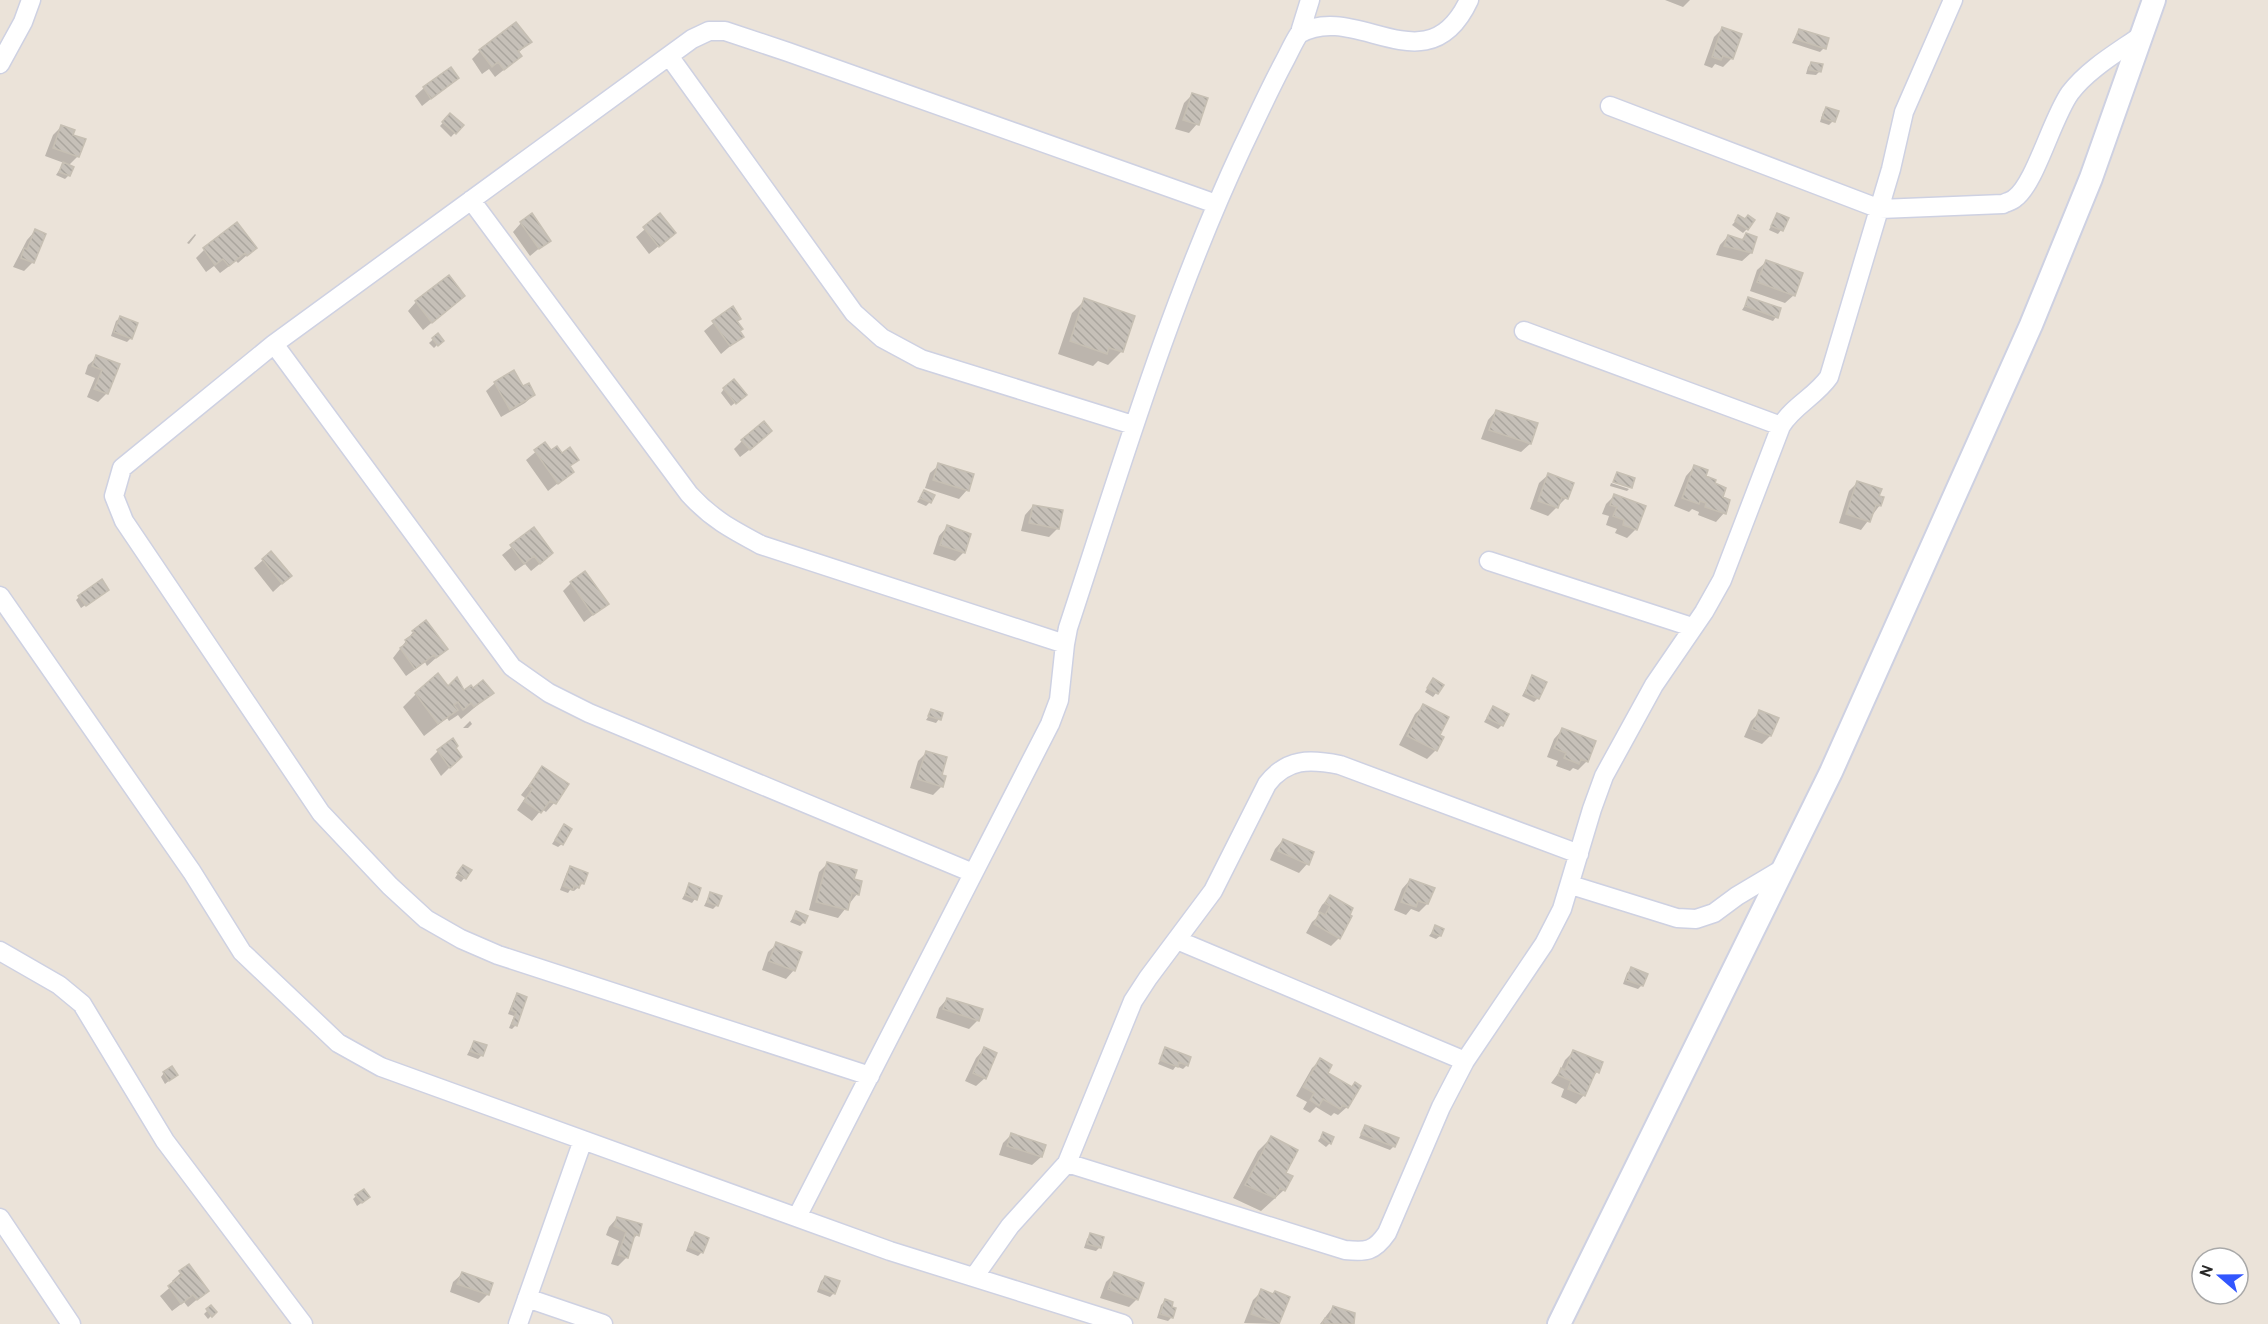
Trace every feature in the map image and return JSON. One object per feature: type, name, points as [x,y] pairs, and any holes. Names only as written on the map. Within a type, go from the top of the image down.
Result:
[{"type":"street","points":[[0,64],[23,22],[31,0]]},
{"type":"street","points":[[797,1218],[1050,724],[1059,699],[1065,644],[1133,425],[1216,204],[1272,84],[1299,34],[1310,0]]},
{"type":"street","points":[[1375,16],[1426,33],[1438,32],[1451,27],[1462,15],[1469,0]]},
{"type":"street","points":[[1067,1163],[1345,1250],[1371,1250],[1380,1245],[1441,1107],[1465,1061],[1544,944],[1562,909],[1604,776],[1654,685],[1704,612],[1717,588],[1734,553],[1781,426],[1786,418],[1829,377],[1880,209],[1904,112],[1953,0]]},
{"type":"street","points":[[1559,1324],[1831,772],[2031,325],[2091,178],[2154,0]]},
{"type":"street","points":[[1299,34],[1321,12],[1328,10]]},
{"type":"street","points":[[870,1076],[498,955],[461,939],[426,919],[390,886],[321,813],[124,521],[114,496],[122,468],[274,344],[692,39],[709,31],[725,31],[1216,204]]},
{"type":"street","points":[[1610,106],[1880,209],[2003,204],[2016,198],[2030,178],[2059,110],[2072,91],[2088,74],[2142,35]]},
{"type":"street","points":[[669,56],[854,313],[882,338],[921,359],[1133,425]]},
{"type":"street","points":[[471,200],[689,494],[706,513],[728,528],[761,545],[1065,644]]},
{"type":"street","points":[[1524,331],[1781,426]]},
{"type":"street","points":[[274,344],[512,667],[549,693],[589,713],[974,873]]},
{"type":"street","points":[[1489,561],[1692,627]]},
{"type":"street","points":[[0,596],[192,872],[242,952],[338,1043],[381,1067],[797,1218],[890,1251],[1123,1324]]},
{"type":"street","points":[[974,1277],[1010,1226],[1067,1163],[1133,1001],[1213,891],[1267,784],[1277,771],[1290,763],[1319,762],[1340,765],[1579,854]]},
{"type":"street","points":[[1570,885],[1677,918],[1696,919],[1714,913],[1737,896],[1784,868]]},
{"type":"street","points":[[1176,940],[1465,1061]]},
{"type":"street","points":[[0,951],[59,985],[82,1004],[165,1141],[303,1324]]},
{"type":"street","points":[[518,1324],[583,1140]]},
{"type":"street","points":[[0,1218],[71,1324]]},
{"type":"street","points":[[527,1298],[603,1324]]},
{"type":"building","points":[[516,22],[532,42],[518,51],[522,56],[504,70],[498,62],[492,67],[479,50]]},
{"type":"building","points":[[1722,27],[1742,34],[1733,59],[1723,56],[1721,60],[1712,57]]},
{"type":"building","points":[[1799,29],[1829,38],[1826,49],[1795,39]]},
{"type":"building","points":[[1811,62],[1823,64],[1821,72],[1809,70]]},
{"type":"building","points":[[451,67],[459,78],[431,99],[423,87]]},
{"type":"building","points":[[1192,93],[1208,98],[1199,125],[1183,120]]},
{"type":"building","points":[[1826,107],[1839,111],[1835,122],[1822,118]]},
{"type":"building","points":[[450,113],[464,125],[456,134],[442,122]]},
{"type":"building","points":[[61,125],[75,130],[73,135],[86,139],[79,157],[53,148]]},
{"type":"building","points":[[63,162],[74,167],[70,176],[59,172]]},
{"type":"building","points":[[532,213],[551,241],[539,249],[520,222]]},
{"type":"building","points":[[660,213],[676,233],[659,247],[643,227]]},
{"type":"building","points":[[1777,213],[1789,218],[1783,231],[1771,226]]},
{"type":"building","points":[[1738,215],[1745,219],[1748,215],[1755,220],[1748,230],[1735,221]]},
{"type":"building","points":[[237,222],[257,248],[247,256],[245,253],[229,266],[223,259],[215,265],[203,248]]},
{"type":"building","points":[[35,229],[46,234],[34,263],[21,258]]},
{"type":"building","points":[[1746,233],[1757,237],[1752,253],[1724,246],[1728,235],[1743,240]]},
{"type":"building","points":[[1766,260],[1803,273],[1795,296],[1757,282]]},
{"type":"building","points":[[449,275],[465,296],[432,323],[415,301]]},
{"type":"building","points":[[1748,297],[1781,308],[1778,318],[1745,306]]},
{"type":"building","points":[[1084,298],[1135,316],[1123,352],[1109,348],[1107,354],[1070,341]]},
{"type":"building","points":[[733,306],[741,319],[737,321],[743,329],[740,331],[744,337],[730,346],[712,321]]},
{"type":"building","points":[[120,316],[138,323],[132,339],[114,332]]},
{"type":"building","points":[[438,333],[444,341],[438,346],[432,338]]},
{"type":"building","points":[[96,355],[120,364],[108,394],[94,389],[102,370],[92,366]]},
{"type":"building","points":[[514,370],[523,386],[529,383],[535,395],[510,410],[494,382]]},
{"type":"building","points":[[734,379],[747,395],[736,404],[723,388]]},
{"type":"building","points":[[1496,410],[1538,423],[1531,444],[1489,430]]},
{"type":"building","points":[[764,421],[772,431],[750,450],[741,440]]},
{"type":"building","points":[[545,442],[551,450],[557,446],[562,453],[570,447],[579,460],[570,466],[574,472],[558,484],[534,450]]},
{"type":"building","points":[[938,463],[974,474],[969,491],[933,480]]},
{"type":"building","points":[[1694,465],[1708,470],[1706,476],[1726,488],[1723,497],[1730,500],[1726,514],[1705,507],[1706,503],[1700,501],[1699,504],[1682,498]]},
{"type":"building","points":[[1617,472],[1635,478],[1632,488],[1613,482]]},
{"type":"building","points":[[1548,473],[1574,483],[1568,499],[1562,497],[1558,508],[1538,501]]},
{"type":"building","points":[[1857,481],[1882,489],[1879,496],[1884,497],[1881,506],[1876,505],[1870,522],[1846,514]]},
{"type":"building","points":[[924,490],[935,495],[931,503],[920,498]]},
{"type":"building","points":[[1614,494],[1646,506],[1637,530],[1623,525],[1624,520],[1613,516],[1617,507],[1610,505]]},
{"type":"building","points":[[1033,505],[1063,510],[1059,529],[1029,523]]},
{"type":"building","points":[[947,525],[971,534],[965,553],[940,545]]},
{"type":"building","points":[[534,527],[553,553],[540,564],[534,556],[524,564],[510,545]]},
{"type":"building","points":[[271,551],[292,576],[282,584],[262,559]]},
{"type":"building","points":[[585,571],[609,604],[593,615],[570,582]]},
{"type":"building","points":[[102,579],[109,590],[86,606],[78,596]]},
{"type":"building","points":[[426,620],[448,649],[436,658],[434,655],[415,669],[400,648],[407,643],[405,640],[415,633],[412,631]]},
{"type":"building","points":[[438,673],[448,686],[457,677],[464,690],[471,685],[473,688],[483,680],[494,693],[474,707],[471,703],[463,710],[458,702],[454,705],[458,710],[438,724],[415,693]]},
{"type":"building","points":[[1532,675],[1547,682],[1539,699],[1525,693]]},
{"type":"building","points":[[1433,678],[1444,685],[1438,694],[1427,688]]},
{"type":"building","points":[[1423,704],[1449,717],[1440,735],[1444,737],[1437,751],[1407,736]]},
{"type":"building","points":[[1493,706],[1509,714],[1503,726],[1487,718]]},
{"type":"building","points":[[931,709],[943,713],[941,720],[928,716]]},
{"type":"building","points":[[1759,710],[1779,718],[1771,736],[1752,729]]},
{"type":"building","points":[[1562,728],[1596,741],[1588,762],[1581,759],[1579,764],[1564,758],[1566,753],[1554,748]]},
{"type":"building","points":[[453,738],[462,757],[450,768],[437,750]]},
{"type":"building","points":[[926,751],[947,757],[942,775],[946,776],[943,787],[917,779]]},
{"type":"building","points":[[542,766],[569,784],[556,804],[550,801],[541,813],[524,801],[533,788],[529,786]]},
{"type":"building","points":[[564,824],[572,829],[563,845],[555,840]]},
{"type":"building","points":[[1283,839],[1314,852],[1309,865],[1278,851]]},
{"type":"building","points":[[827,862],[857,870],[854,879],[862,881],[859,895],[852,893],[848,910],[816,902]]},
{"type":"building","points":[[463,865],[472,870],[466,879],[457,873]]},
{"type":"building","points":[[570,866],[588,873],[584,884],[581,883],[579,888],[574,886],[573,890],[563,886]]},
{"type":"building","points":[[1410,879],[1435,888],[1428,904],[1418,901],[1416,907],[1401,902]]},
{"type":"building","points":[[689,883],[701,888],[697,900],[685,895]]},
{"type":"building","points":[[710,892],[722,896],[718,906],[707,902]]},
{"type":"building","points":[[1330,895],[1353,908],[1350,915],[1352,916],[1340,939],[1314,924],[1320,912],[1325,915],[1330,906],[1325,903]]},
{"type":"building","points":[[796,911],[808,916],[805,923],[793,918]]},
{"type":"building","points":[[1435,925],[1444,929],[1441,936],[1432,933]]},
{"type":"building","points":[[776,942],[802,952],[795,971],[769,961]]},
{"type":"building","points":[[1631,967],[1648,974],[1643,986],[1626,980]]},
{"type":"building","points":[[517,993],[527,997],[517,1026],[512,1024],[516,1012],[511,1010]]},
{"type":"building","points":[[947,998],[983,1009],[979,1021],[943,1009]]},
{"type":"building","points":[[474,1041],[487,1045],[483,1056],[470,1051]]},
{"type":"building","points":[[984,1047],[997,1053],[986,1079],[973,1073]]},
{"type":"building","points":[[1165,1047],[1191,1057],[1188,1066],[1179,1062],[1178,1067],[1160,1060]]},
{"type":"building","points":[[1573,1050],[1603,1062],[1599,1073],[1596,1071],[1585,1096],[1568,1089],[1571,1081],[1558,1075],[1561,1068],[1565,1070]]},
{"type":"building","points":[[1320,1058],[1332,1065],[1328,1073],[1352,1087],[1355,1082],[1361,1086],[1348,1108],[1343,1105],[1340,1109],[1323,1099],[1319,1106],[1310,1100],[1314,1093],[1303,1087]]},
{"type":"building","points":[[172,1066],[178,1075],[169,1081],[163,1072]]},
{"type":"building","points":[[1365,1125],[1399,1138],[1395,1147],[1361,1134]]},
{"type":"building","points":[[1323,1132],[1334,1137],[1331,1144],[1321,1137]]},
{"type":"building","points":[[1011,1133],[1046,1145],[1042,1157],[1007,1146]]},
{"type":"building","points":[[1271,1136],[1298,1150],[1286,1173],[1293,1176],[1285,1191],[1280,1188],[1275,1198],[1245,1185]]},
{"type":"building","points":[[364,1189],[370,1197],[362,1203],[355,1195]]},
{"type":"building","points":[[617,1217],[642,1224],[639,1236],[635,1234],[628,1258],[618,1255],[626,1232],[614,1226]]},
{"type":"building","points":[[695,1232],[709,1238],[703,1253],[689,1247]]},
{"type":"building","points":[[1090,1233],[1104,1237],[1101,1248],[1087,1244]]},
{"type":"building","points":[[189,1264],[209,1291],[197,1300],[193,1295],[181,1304],[168,1286],[182,1275],[179,1271]]},
{"type":"building","points":[[462,1272],[493,1283],[489,1295],[457,1284]]},
{"type":"building","points":[[1114,1272],[1144,1283],[1138,1300],[1108,1289]]},
{"type":"building","points":[[825,1276],[840,1281],[835,1294],[820,1288]]},
{"type":"building","points":[[1261,1289],[1290,1297],[1279,1324],[1251,1314]]},
{"type":"building","points":[[1165,1299],[1173,1302],[1172,1307],[1176,1308],[1173,1318],[1160,1314]]},
{"type":"building","points":[[211,1305],[217,1312],[212,1317],[206,1309]]},
{"type":"building","points":[[1333,1306],[1355,1313],[1354,1324],[1322,1324],[1325,1318],[1329,1319]]}]
